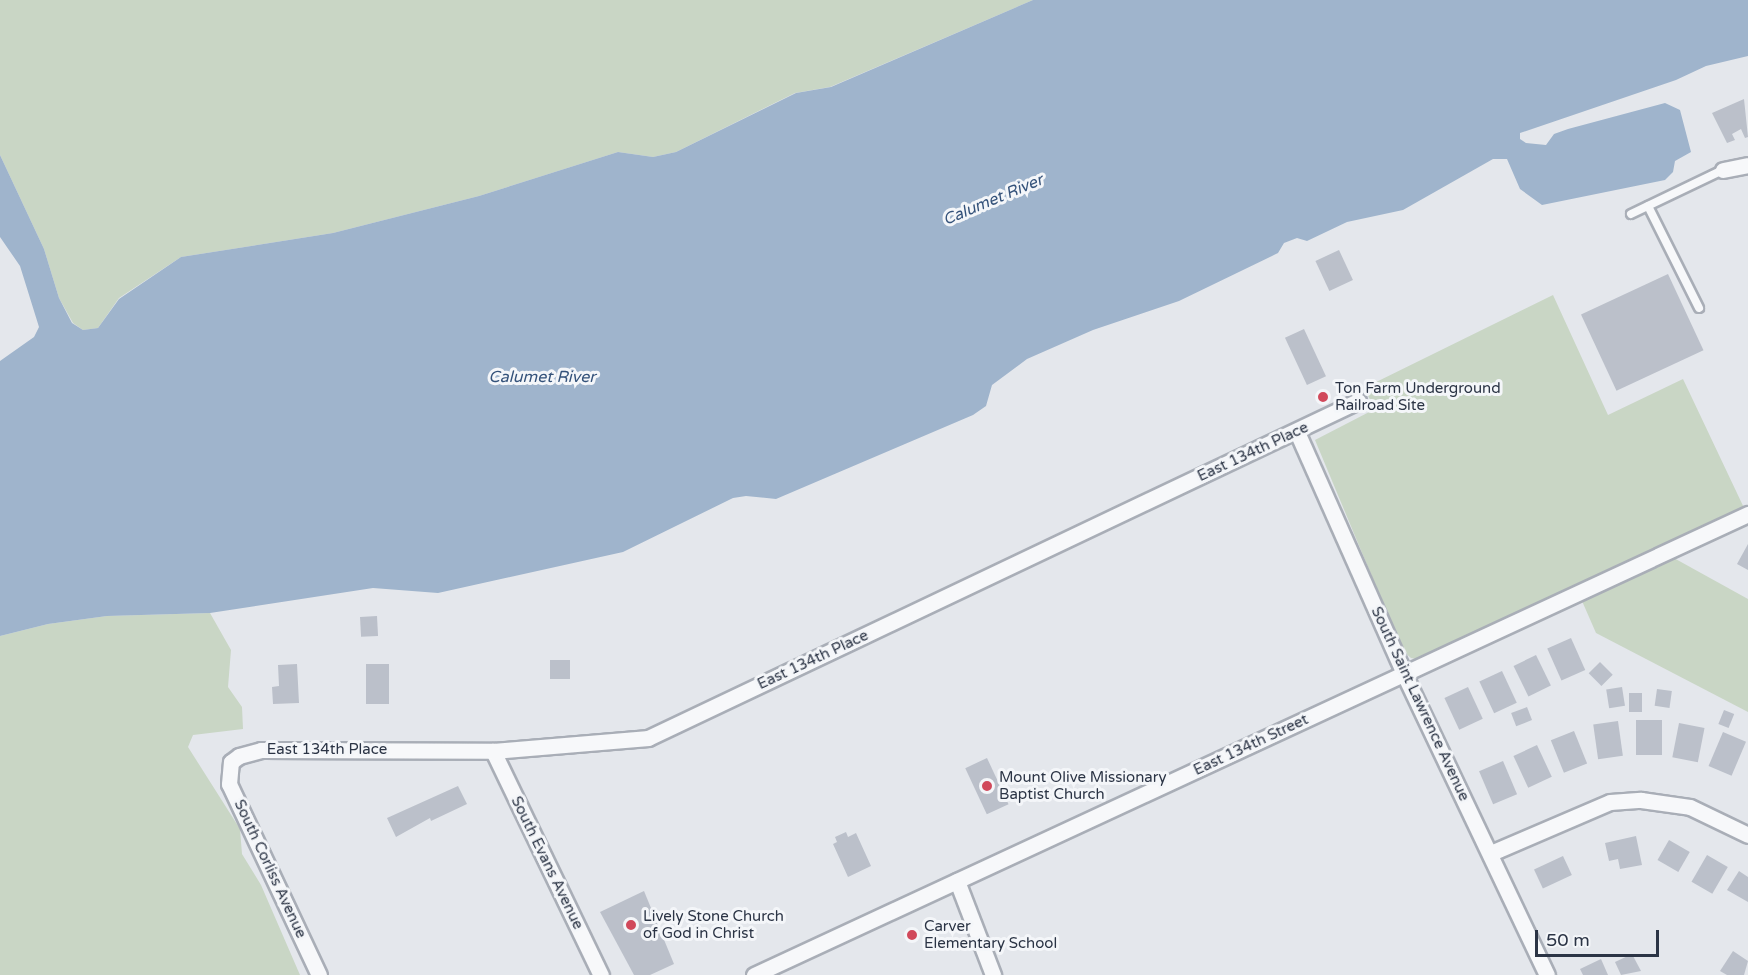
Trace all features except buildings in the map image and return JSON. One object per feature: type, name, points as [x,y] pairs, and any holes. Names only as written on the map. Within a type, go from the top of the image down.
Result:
[{"type":"street","points":[[1723,170],[1748,165]]},
{"type":"street","name":"East 134th Place","points":[[231,762],[261,750],[493,751],[648,738],[1297,432],[1358,401]]},
{"type":"street","name":"South Saint Lawrence Avenue","points":[[1297,432],[1404,674],[1547,975]]},
{"type":"street","name":"East 134th Street","points":[[754,975],[1748,514]]},
{"type":"street","name":"South Evans Avenue","points":[[493,751],[601,975]]},
{"type":"street","name":"South Corliss Avenue","points":[[231,762],[229,784],[320,975]]},
{"type":"street","points":[[1491,854],[1610,801],[1641,800],[1690,807],[1748,835]]},
{"type":"street","points":[[957,881],[993,975]]},
{"type":"lane","points":[[1630,214],[1723,170]]},
{"type":"lane","points":[[1648,206],[1699,308]]},
{"type":"green space","points":[[0,0],[1033,0],[830,87],[795,93],[676,152],[653,157],[618,152],[479,196],[333,233],[181,257],[119,298],[98,328],[83,330],[73,323],[59,298],[44,249],[0,155]]},
{"type":"green space","points":[[1553,295],[1608,415],[1683,379],[1745,510],[1421,660],[1411,658],[1403,651],[1315,440],[1375,409],[1364,388]]},
{"type":"green space","points":[[1672,557],[1748,599],[1748,712],[1596,633],[1582,601]]},
{"type":"green space","points":[[210,613],[231,650],[228,687],[242,707],[243,729],[193,735],[188,747],[240,829],[242,854],[261,885],[300,975],[0,975],[0,636],[48,624],[107,616]]},
{"type":"water","name":"Calumet River","points":[[1033,0],[1748,0],[1748,56],[1706,66],[1676,80],[1520,133],[1520,139],[1526,143],[1546,145],[1554,134],[1568,129],[1665,103],[1680,110],[1691,152],[1675,161],[1673,172],[1665,180],[1542,205],[1520,189],[1507,159],[1493,159],[1403,210],[1347,222],[1307,241],[1297,238],[1284,243],[1278,253],[1179,301],[1093,330],[1027,359],[992,385],[986,406],[973,415],[776,499],[746,496],[733,498],[623,552],[438,593],[373,588],[210,613],[107,616],[48,624],[0,636],[0,361],[34,337],[39,327],[20,266],[0,237],[0,155],[44,249],[59,298],[72,323],[83,330],[98,328],[119,299],[181,257],[333,233],[479,196],[618,152],[653,157],[676,152],[796,93],[831,87]]},
{"type":"place","name":"Ton Farm Underground Railroad Site","points":[[1323,397]]},
{"type":"place","name":"Mount Olive Missionary Baptist Church","points":[[987,786]]},
{"type":"place","name":"Lively Stone Church of God in Christ","points":[[631,925]]},
{"type":"place","name":"Carver Elementary School","points":[[912,935]]}]
